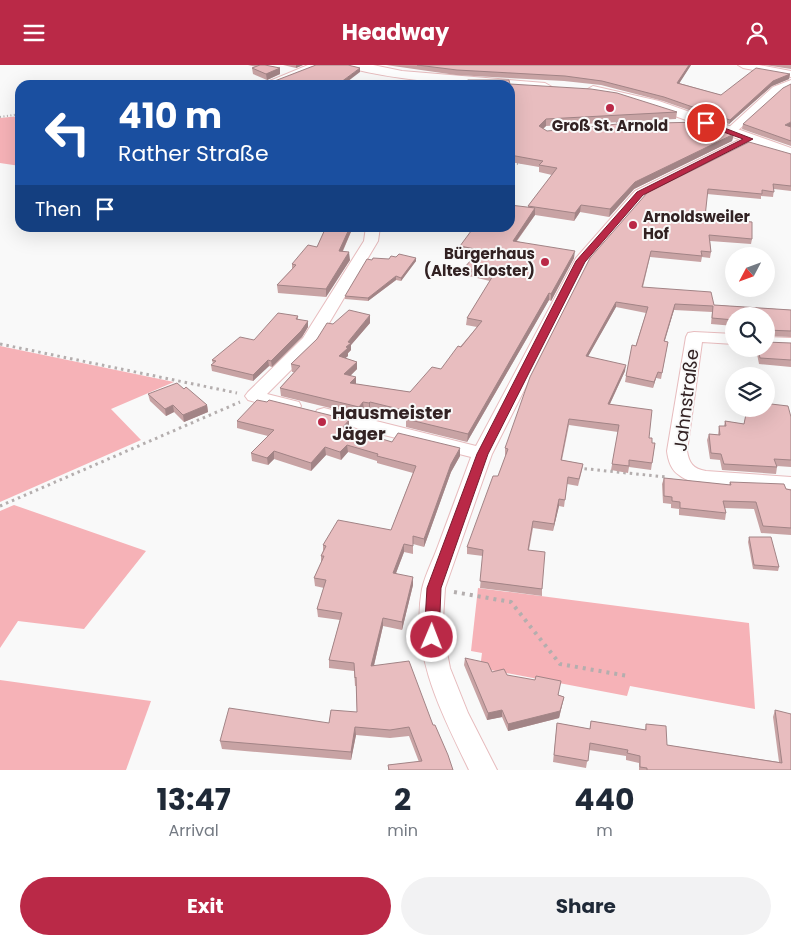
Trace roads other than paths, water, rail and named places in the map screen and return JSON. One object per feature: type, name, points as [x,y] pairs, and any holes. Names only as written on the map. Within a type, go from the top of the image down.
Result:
[{"type":"main road","points":[[354,65],[402,75],[466,80]]},
{"type":"main road","points":[[515,84],[555,87]]},
{"type":"main road","points":[[582,89],[635,98],[791,153]]},
{"type":"street","points":[[278,80],[317,65]]},
{"type":"street","points":[[743,65],[791,75]]},
{"type":"street","points":[[275,68],[297,73]]},
{"type":"street","points":[[730,131],[777,89],[791,83]]},
{"type":"street","points":[[676,126],[706,123]]},
{"type":"street","points":[[483,770],[455,713],[438,668],[432,637],[434,588],[482,454],[580,261],[640,194],[749,139]]},
{"type":"street","points":[[372,232],[371,241],[310,341],[254,396],[482,454]]},
{"type":"street","name":"Jahnstraße","points":[[725,339],[694,337],[677,451],[679,461],[686,471],[701,477],[791,483]]},
{"type":"street","points":[[775,342],[791,343]]},
{"type":"place","name":"Groß St. Arnold","points":[[610,108]]},
{"type":"place","name":"Arnoldsweiler Hof","points":[[633,225]]},
{"type":"place","name":"Bürgerhaus (Altes Kloster)","points":[[545,262]]},
{"type":"place","name":"Hausmeister Jäger","points":[[322,422]]}]
